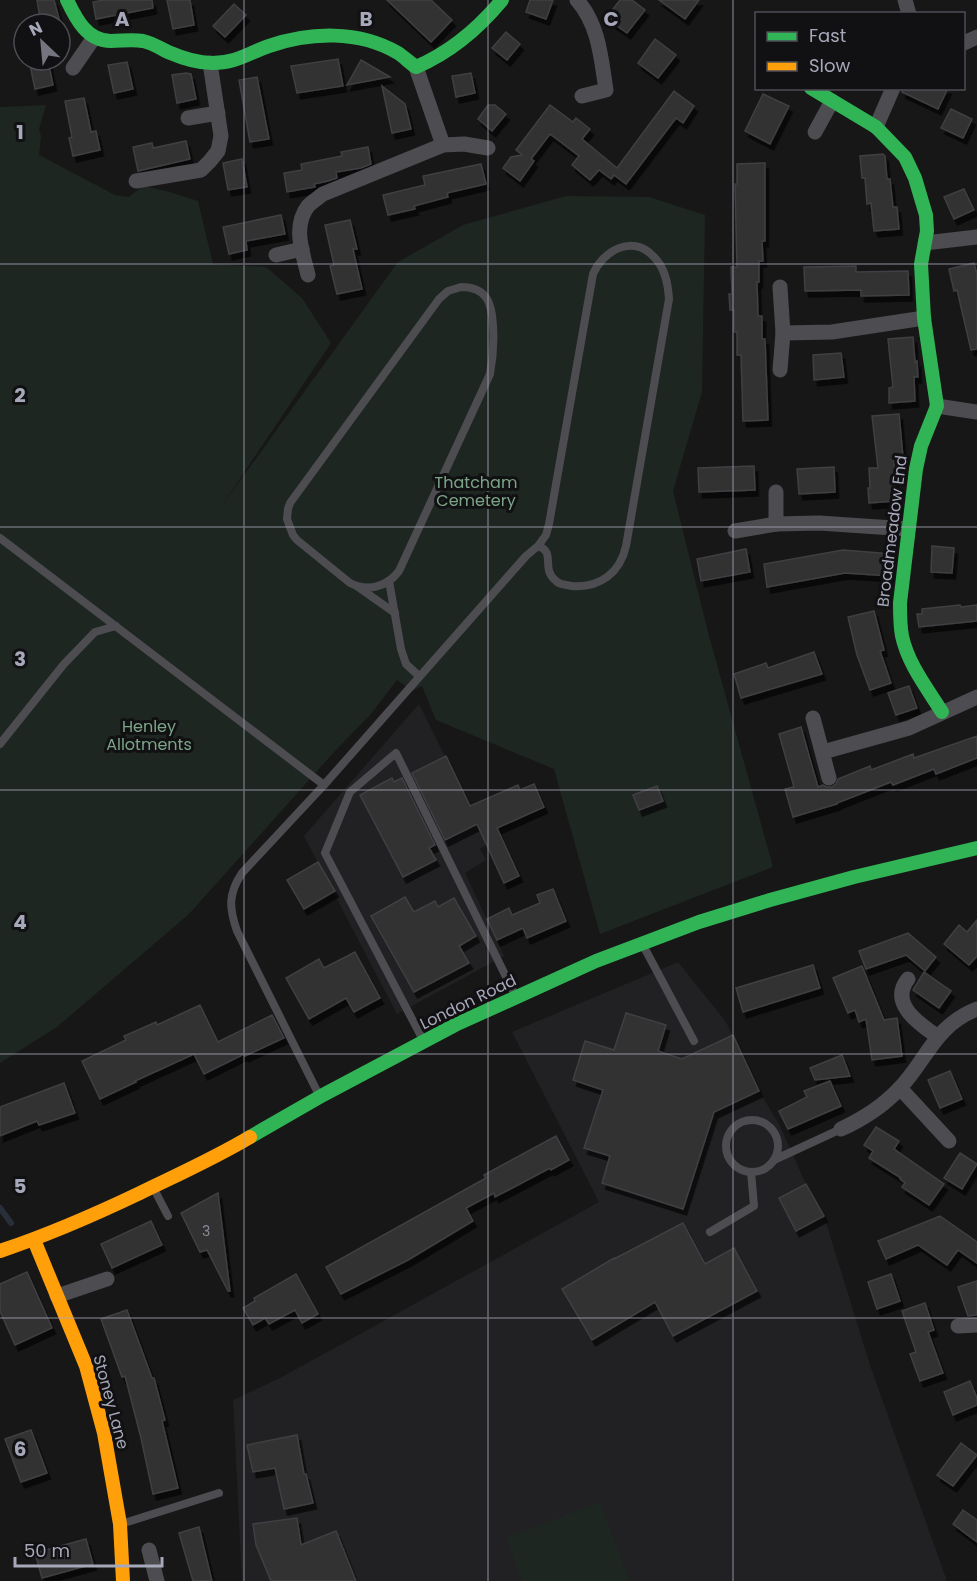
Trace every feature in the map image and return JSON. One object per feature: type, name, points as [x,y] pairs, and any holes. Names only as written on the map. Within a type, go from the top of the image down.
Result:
[{"type":"street","points":[[67,0],[82,27],[93,39],[149,42],[176,55],[210,63],[241,58],[265,48],[319,34],[370,42],[398,53],[416,67],[443,145]]},
{"type":"street","points":[[416,67],[435,60],[452,49],[487,18],[502,0]]},
{"type":"street","points":[[582,96],[613,88],[585,2]]},
{"type":"street","points":[[73,68],[93,39]]},
{"type":"street","points":[[136,181],[201,170],[218,151],[221,136],[210,63]]},
{"type":"street","points":[[814,90],[876,127],[905,157],[915,178],[926,215],[927,231],[921,264],[924,318],[937,406],[977,412]]},
{"type":"street","points":[[876,127],[891,90]]},
{"type":"street","points":[[815,132],[832,101]]},
{"type":"street","points":[[188,118],[218,113]]},
{"type":"street","points":[[308,276],[299,234],[308,206],[322,194],[443,145],[464,144],[488,148]]},
{"type":"street","points":[[925,243],[977,237]]},
{"type":"street","points":[[276,255],[302,249]]},
{"type":"street","points":[[780,287],[783,333],[780,370]]},
{"type":"street","points":[[783,333],[832,332],[924,318]]},
{"type":"street","name":"Broadmeadow End","points":[[937,406],[921,446],[916,469],[900,603],[900,622],[903,639],[914,664],[942,712]]},
{"type":"street","points":[[776,492],[776,524]]},
{"type":"street","points":[[735,531],[776,524],[819,523],[908,529]]},
{"type":"street","points":[[823,752],[909,728],[977,697]]},
{"type":"street","points":[[813,718],[829,778]]},
{"type":"street","name":"London Road","points":[[0,1251],[34,1240],[102,1211],[216,1157],[424,1041],[515,997],[686,923],[699,922],[854,876],[977,848]]},
{"type":"street","points":[[908,980],[903,990],[907,1010],[913,1019],[938,1037]]},
{"type":"street","points":[[841,1129],[872,1112],[900,1088],[938,1037],[956,1020],[977,1009]]},
{"type":"street","points":[[900,1088],[949,1142]]},
{"type":"street","name":"Stoney Lane","points":[[34,1240],[86,1366],[104,1433],[120,1524],[123,1581]]},
{"type":"street","points":[[57,1296],[107,1279]]},
{"type":"street","points":[[958,1326],[977,1325]]},
{"type":"street","points":[[149,1550],[157,1581]]},
{"type":"lane","points":[[321,1097],[237,931],[232,917],[232,893],[242,873],[546,535],[593,274],[601,260],[615,249],[633,246],[641,248],[654,256],[659,263],[667,280],[669,299],[624,558],[612,573],[592,585],[561,584],[554,580],[548,571],[546,552],[538,546]]},
{"type":"lane","points":[[357,586],[371,588],[379,586],[389,581],[399,571],[490,374],[494,342],[492,310],[488,298],[475,289],[467,287],[453,289],[439,299],[288,509],[287,519],[297,540],[350,583],[395,613]]},
{"type":"lane","points":[[0,538],[324,784]]},
{"type":"lane","points":[[389,581],[401,649],[406,664],[419,676]]},
{"type":"lane","points":[[0,744],[64,664],[87,640],[95,632],[116,626]]},
{"type":"lane","points":[[424,1041],[325,853],[350,792],[396,753],[515,997]]},
{"type":"lane","points":[[642,943],[694,1041]]},
{"type":"lane","points":[[774,1160],[778,1144],[772,1129],[765,1124],[749,1120],[734,1127],[729,1134],[727,1151],[730,1159],[736,1166],[752,1172],[760,1171],[774,1160],[841,1129]]},
{"type":"lane","points":[[710,1232],[754,1206],[752,1172]]},
{"type":"lane","points":[[153,1187],[168,1216]]},
{"type":"lane","points":[[120,1524],[219,1493]]},
{"type":"shaded area","points":[[419,704],[488,843],[480,849],[486,860],[465,873],[504,956],[397,1014],[304,836]]},
{"type":"shaded area","points":[[678,962],[726,1022],[824,1216],[871,1368],[947,1581],[242,1581],[233,1400],[282,1377],[599,1202],[512,1032]]},
{"type":"green space","points":[[46,105],[39,129],[41,136],[39,155],[115,195],[129,197],[143,186],[198,201],[213,264],[266,267],[302,298],[331,343],[223,504],[398,262],[463,225],[566,196],[649,197],[705,215],[702,392],[673,491],[708,632],[773,867],[600,934],[554,769],[436,720],[422,686],[412,691],[397,680],[370,715],[189,914],[57,1027],[0,1063],[0,107]]},
{"type":"green space","points":[[600,1502],[630,1581],[522,1581],[506,1538]]},
{"type":"building","points":[[37,0],[54,0],[57,12],[39,12]]},
{"type":"building","points":[[152,0],[153,8],[96,19],[93,2]]},
{"type":"building","points":[[167,0],[190,0],[194,25],[173,29]]},
{"type":"building","points":[[387,0],[431,0],[452,20],[431,42]]},
{"type":"building","points":[[530,0],[553,0],[546,19],[526,12]]},
{"type":"building","points":[[620,0],[632,0],[645,10],[627,33],[606,18]]},
{"type":"building","points":[[659,0],[699,0],[685,19]]},
{"type":"building","points":[[234,4],[246,15],[225,37],[213,26]]},
{"type":"building","points":[[506,32],[520,44],[507,60],[492,48]]},
{"type":"building","points":[[655,39],[676,55],[658,78],[638,63]]},
{"type":"building","points":[[338,59],[343,86],[297,93],[291,66]]},
{"type":"building","points":[[361,60],[390,77],[347,85]]},
{"type":"building","points":[[127,62],[133,89],[114,93],[108,65]]},
{"type":"building","points":[[31,72],[50,72],[53,85],[35,89]]},
{"type":"building","points":[[471,73],[475,93],[456,97],[452,76]]},
{"type":"building","points":[[191,74],[196,99],[177,103],[172,75]]},
{"type":"building","points":[[257,77],[269,139],[250,142],[239,80]]},
{"type":"building","points":[[382,86],[405,104],[411,129],[392,133]]},
{"type":"building","points":[[902,90],[947,90],[938,109],[902,92]]},
{"type":"building","points":[[674,91],[694,106],[683,123],[676,118],[626,184],[614,175],[611,179],[599,170],[590,180],[572,165],[579,156],[550,134],[531,159],[534,161],[520,181],[503,168],[511,157],[522,155],[516,150],[550,105],[573,122],[576,118],[590,129],[582,139],[617,168]]},
{"type":"building","points":[[763,94],[789,106],[770,144],[745,131]]},
{"type":"building","points":[[84,98],[91,132],[96,131],[100,150],[73,156],[65,101]]},
{"type":"building","points":[[488,105],[495,105],[506,114],[492,131],[478,119]]},
{"type":"building","points":[[951,109],[972,119],[963,138],[941,128]]},
{"type":"building","points":[[186,141],[190,159],[138,171],[133,147],[152,143],[153,148]]},
{"type":"building","points":[[368,147],[371,164],[336,172],[337,178],[314,184],[315,187],[287,192],[284,173],[302,170],[301,164],[342,156],[341,152]]},
{"type":"building","points":[[883,154],[887,179],[890,179],[893,207],[897,207],[899,229],[874,231],[871,203],[867,204],[860,156]]},
{"type":"building","points":[[242,159],[247,187],[228,190],[223,163]]},
{"type":"building","points":[[765,163],[765,241],[762,241],[763,261],[759,261],[759,282],[757,282],[758,316],[762,316],[762,339],[765,339],[768,420],[743,421],[741,355],[737,355],[737,332],[734,332],[734,310],[730,310],[729,294],[732,294],[731,267],[737,267],[735,184],[737,184],[737,164]]},
{"type":"building","points":[[481,164],[486,184],[447,193],[448,197],[414,206],[415,209],[388,215],[383,195],[425,185],[423,176]]},
{"type":"building","points":[[964,189],[974,210],[954,219],[944,197]]},
{"type":"building","points":[[281,215],[285,234],[246,241],[247,250],[229,254],[223,227]]},
{"type":"building","points":[[350,220],[357,249],[353,249],[362,289],[337,294],[330,266],[334,265],[325,225]]},
{"type":"building","points":[[974,263],[977,274],[977,349],[971,350],[957,290],[954,291],[949,269]]},
{"type":"building","points":[[856,266],[856,272],[908,271],[909,295],[861,296],[861,290],[805,291],[804,267]]},
{"type":"building","points":[[913,337],[918,377],[914,377],[915,401],[889,403],[889,388],[893,387],[888,339]]},
{"type":"building","points":[[841,353],[844,377],[814,380],[813,355]]},
{"type":"building","points":[[899,414],[903,457],[894,458],[895,501],[869,503],[869,468],[878,468],[872,416]]},
{"type":"building","points":[[754,466],[755,490],[699,492],[698,468]]},
{"type":"building","points":[[834,467],[835,492],[799,494],[797,469]]},
{"type":"building","points":[[932,546],[954,548],[952,573],[931,572]]},
{"type":"building","points":[[746,549],[750,572],[701,581],[697,559]]},
{"type":"building","points":[[843,550],[892,554],[890,576],[845,573],[767,587],[764,564]]},
{"type":"building","points":[[960,605],[961,607],[977,605],[977,621],[919,627],[917,614],[922,614],[922,609]]},
{"type":"building","points":[[874,611],[884,650],[880,651],[891,683],[870,690],[857,655],[848,617]]},
{"type":"building","points":[[814,652],[822,674],[741,698],[734,674],[766,663],[768,668]]},
{"type":"building","points":[[909,686],[917,708],[896,715],[888,693]]},
{"type":"building","points":[[801,727],[818,787],[823,785],[832,787],[838,779],[870,766],[871,770],[913,754],[914,758],[977,736],[977,758],[936,774],[934,769],[893,785],[891,782],[837,804],[793,817],[785,789],[794,787],[779,734]]},
{"type":"building","points":[[446,756],[470,806],[518,785],[520,790],[534,784],[544,807],[497,828],[519,876],[504,883],[477,824],[445,840],[412,773]]},
{"type":"building","points":[[392,778],[394,782],[402,778],[435,845],[429,848],[436,860],[403,877],[360,795]]},
{"type":"building","points":[[657,786],[663,801],[639,810],[633,795]]},
{"type":"building","points":[[318,862],[335,891],[304,909],[287,880]]},
{"type":"building","points":[[553,889],[566,921],[527,938],[523,928],[497,940],[487,919],[509,908],[512,915],[540,903],[537,895]]},
{"type":"building","points":[[405,897],[414,912],[435,901],[438,907],[454,898],[476,936],[459,946],[469,963],[414,992],[371,916]]},
{"type":"building","points":[[977,920],[977,956],[969,965],[944,944],[959,925],[967,932]]},
{"type":"building","points":[[908,933],[936,957],[925,971],[906,955],[866,969],[859,951]]},
{"type":"building","points":[[355,952],[380,998],[354,1012],[346,998],[309,1019],[286,978],[319,959],[324,968]]},
{"type":"building","points":[[813,965],[820,988],[743,1012],[736,988]]},
{"type":"building","points":[[862,966],[884,1020],[897,1018],[902,1056],[872,1060],[866,1019],[859,1022],[855,1010],[848,1013],[833,978]]},
{"type":"building","points":[[924,972],[951,991],[939,1008],[913,990]]},
{"type":"building","points":[[200,1005],[218,1042],[272,1015],[284,1038],[245,1056],[244,1054],[204,1074],[194,1054],[100,1099],[82,1061],[126,1040],[124,1036],[156,1022],[157,1025]]},
{"type":"building","points":[[626,1013],[666,1025],[658,1051],[682,1059],[733,1035],[759,1091],[714,1112],[683,1209],[602,1183],[610,1156],[584,1148],[603,1090],[573,1080],[585,1041],[614,1050]]},
{"type":"building","points":[[842,1055],[850,1076],[815,1080],[810,1068]]},
{"type":"building","points":[[950,1071],[962,1099],[940,1108],[928,1080]]},
{"type":"building","points":[[830,1081],[841,1106],[788,1129],[779,1111],[807,1097],[804,1091]]},
{"type":"building","points":[[64,1083],[75,1113],[39,1125],[37,1121],[0,1136],[0,1107]]},
{"type":"building","points":[[876,1127],[899,1141],[894,1149],[944,1184],[929,1205],[902,1187],[905,1183],[901,1178],[869,1158],[873,1151],[864,1145]]},
{"type":"building","points":[[556,1136],[569,1160],[495,1197],[494,1193],[466,1208],[473,1221],[408,1260],[341,1294],[326,1267],[486,1178],[484,1175]]},
{"type":"building","points":[[960,1153],[977,1164],[962,1189],[944,1178]]},
{"type":"building","points":[[806,1184],[824,1216],[796,1231],[779,1198]]},
{"type":"building","points":[[218,1193],[230,1291],[207,1250],[200,1252],[181,1213]]},
{"type":"building","points":[[940,1216],[977,1242],[977,1263],[958,1250],[947,1265],[918,1245],[886,1259],[878,1241]]},
{"type":"building","points":[[151,1221],[162,1245],[112,1268],[101,1244]]},
{"type":"building","points":[[683,1223],[705,1264],[734,1248],[757,1291],[673,1336],[655,1302],[592,1340],[562,1289],[614,1258]]},
{"type":"building","points":[[27,1272],[52,1328],[15,1345],[0,1311],[0,1284]]},
{"type":"building","points":[[296,1274],[318,1314],[302,1323],[295,1310],[269,1324],[265,1318],[253,1325],[243,1308],[255,1301],[254,1298]]},
{"type":"building","points":[[891,1274],[900,1301],[877,1309],[868,1282]]},
{"type":"building","points":[[977,1281],[977,1315],[968,1316],[958,1287]]},
{"type":"building","points":[[925,1303],[934,1330],[928,1332],[943,1373],[920,1381],[910,1354],[916,1352],[902,1311]]},
{"type":"building","points":[[127,1310],[152,1378],[154,1378],[178,1488],[153,1494],[125,1376],[122,1377],[101,1319]]},
{"type":"building","points":[[970,1381],[977,1398],[977,1405],[953,1415],[944,1392]]},
{"type":"building","points":[[31,1430],[47,1473],[21,1482],[5,1439]]},
{"type":"building","points":[[297,1435],[304,1474],[306,1474],[313,1503],[284,1509],[275,1468],[253,1472],[247,1445]]},
{"type":"building","points":[[961,1443],[977,1455],[953,1486],[937,1475]]},
{"type":"building","points":[[963,1510],[977,1520],[977,1542],[953,1524]]},
{"type":"building","points":[[297,1518],[301,1545],[336,1531],[356,1581],[271,1581],[256,1545],[253,1524]]},
{"type":"building","points":[[199,1527],[212,1581],[193,1581],[179,1533]]},
{"type":"building","points":[[86,1539],[93,1564],[42,1578],[35,1553]]},
{"type":"waterway","points":[[0,1208],[11,1223]]},
{"type":"traffic: fast","points":[[67,0],[83,28],[95,37],[111,41],[143,41],[196,61],[212,63],[228,61],[285,41],[334,36],[367,40],[383,46],[398,53],[416,67],[463,39],[502,0]]},
{"type":"traffic: fast","points":[[814,90],[876,127],[905,157],[915,178],[926,215],[927,231],[921,264],[924,318],[937,406],[921,446],[916,469],[900,616],[902,636],[909,656],[942,712]]},
{"type":"traffic: fast","points":[[250,1137],[323,1095],[455,1025],[596,961],[699,922],[770,900],[854,877],[977,848]]},
{"type":"traffic: slow","points":[[0,1251],[105,1209],[196,1166],[250,1137]]},
{"type":"traffic: slow","points":[[34,1240],[86,1366],[104,1433],[120,1524],[123,1581]]},
{"type":"park label","name":"Thatcham Cemetery","points":[[476,491]]},
{"type":"park label","name":"Henley Allotments","points":[[149,735]]}]
